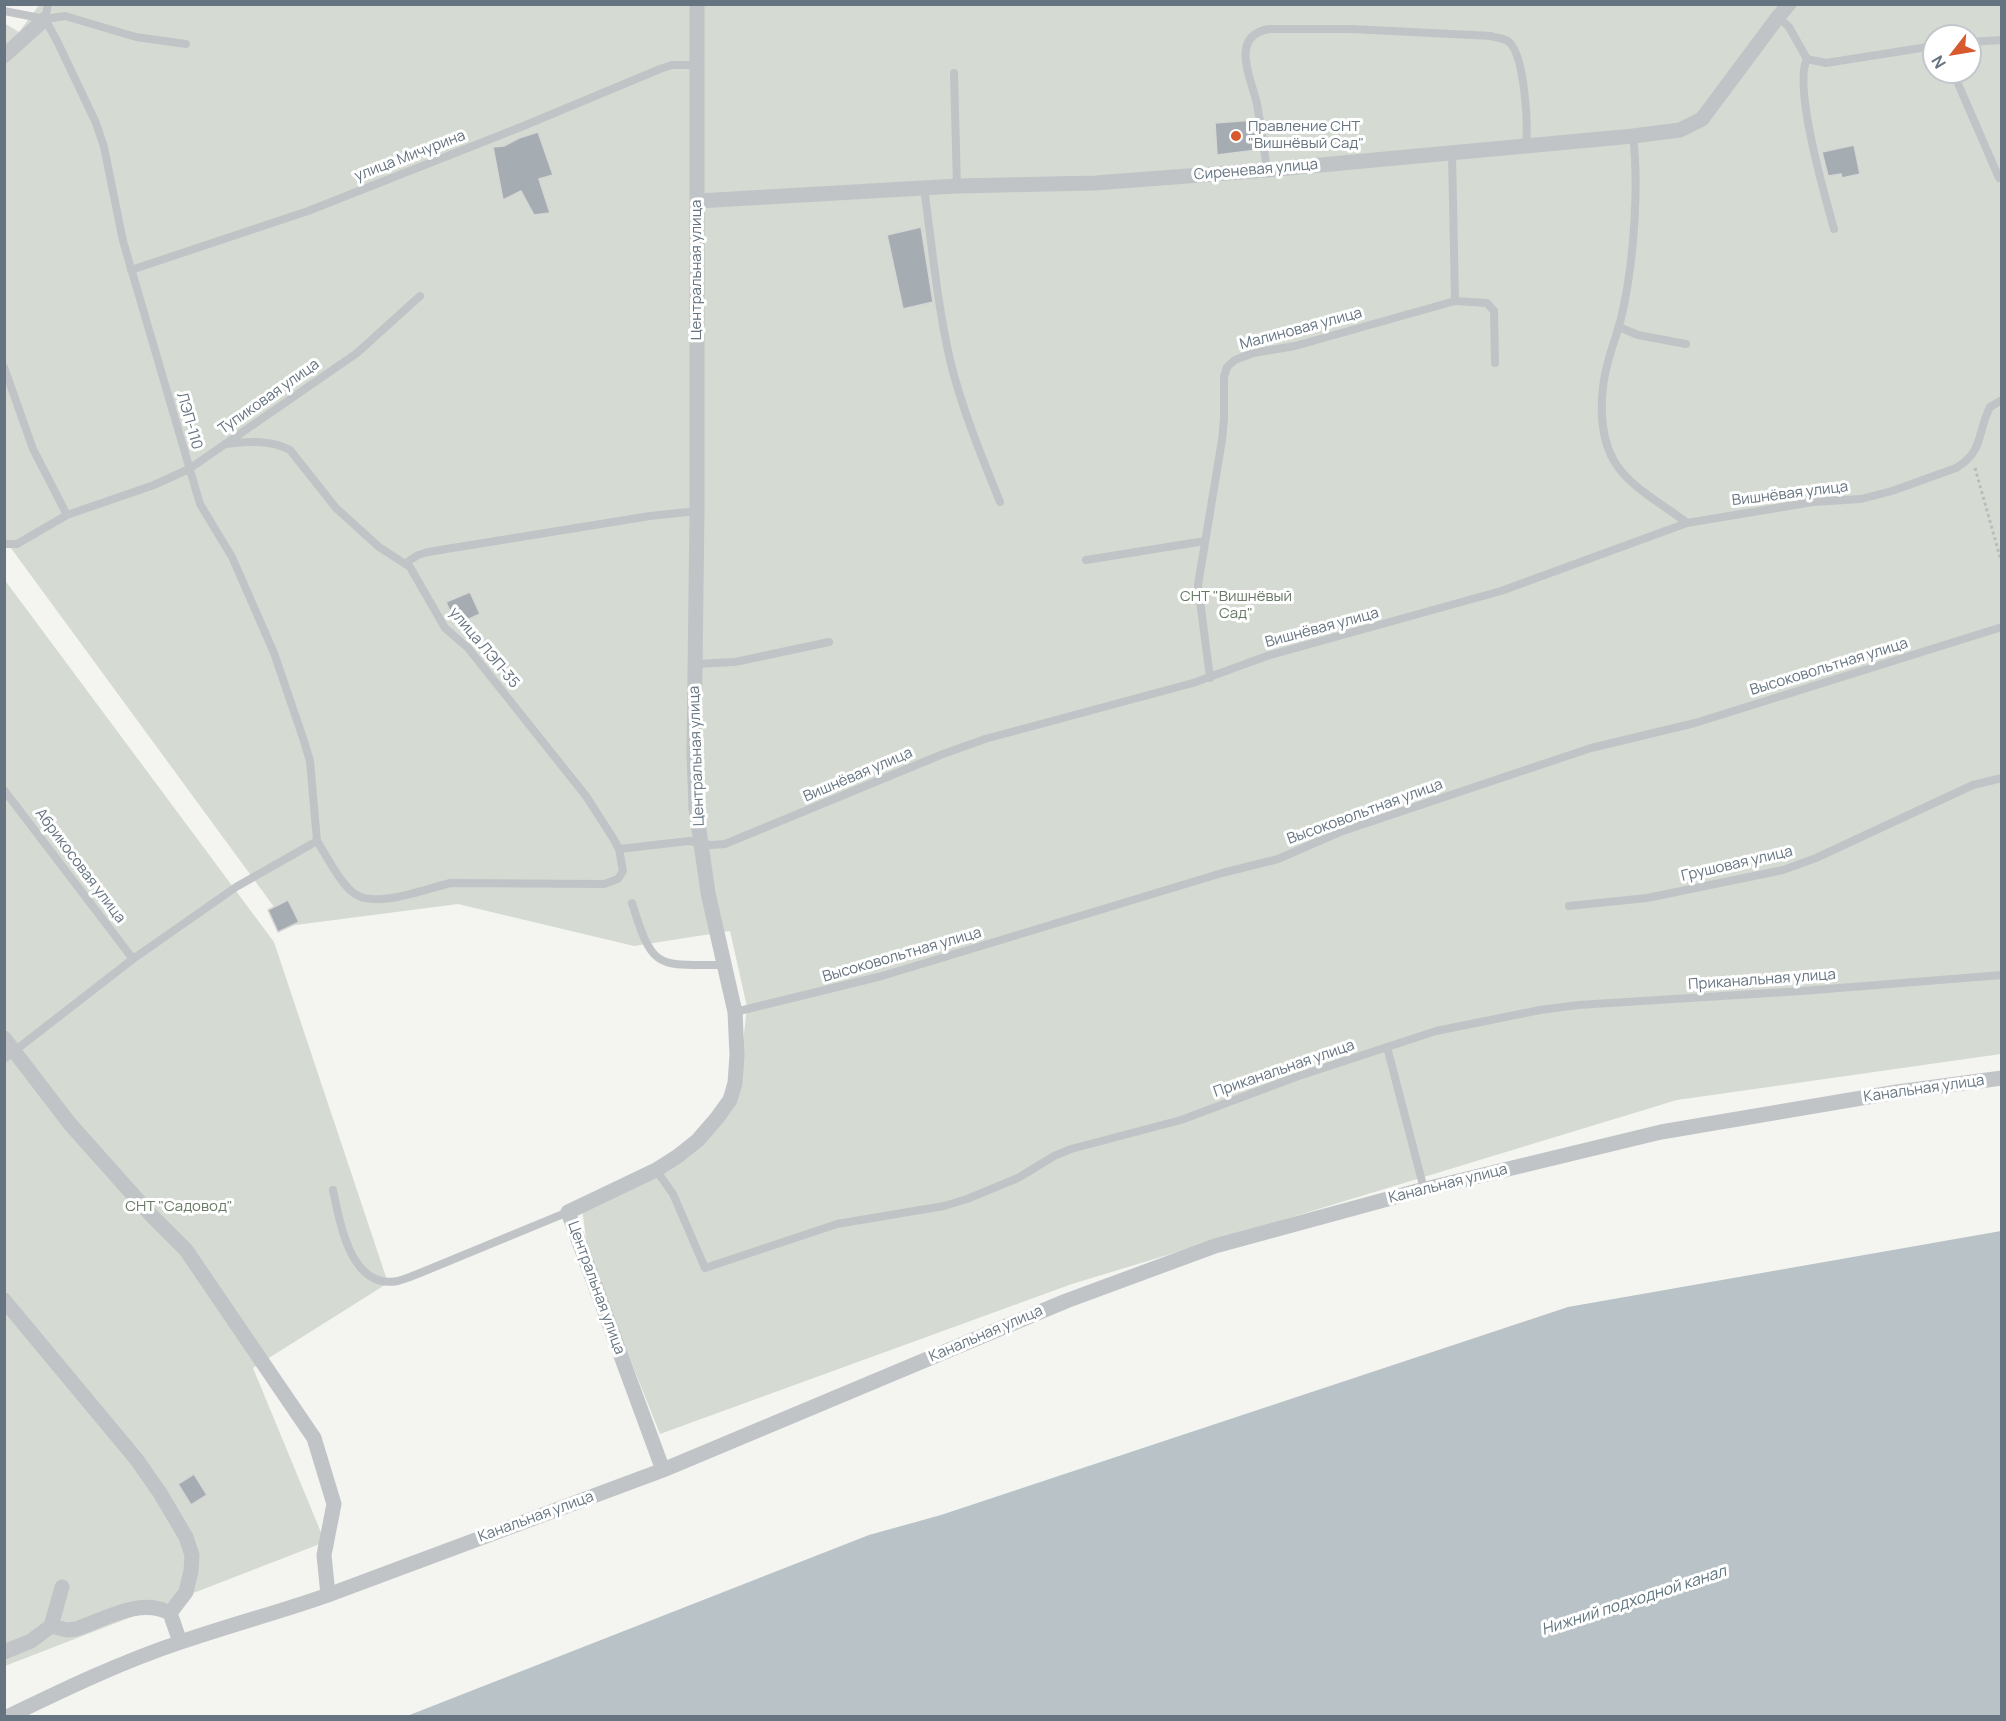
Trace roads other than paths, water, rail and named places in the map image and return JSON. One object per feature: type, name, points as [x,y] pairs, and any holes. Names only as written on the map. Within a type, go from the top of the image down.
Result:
[{"type":"street","name":"Центральная улица","points":[[663,1470],[568,1212],[656,1170],[698,1140],[730,1100],[735,1083],[737,1055],[735,1012],[708,893],[696,809],[694,753],[697,511],[697,4]]},
{"type":"street","name":"Сиреневая улица","points":[[698,201],[957,186],[1095,183],[1267,170],[1680,130],[1702,119],[1789,4]]},
{"type":"street","points":[[4,56],[46,12]]},
{"type":"street","points":[[4,1038],[10,1055],[152,1216],[186,1250],[314,1438],[334,1504],[324,1555],[328,1595]]},
{"type":"street","name":"Канальная улица","points":[[9,1716],[127,1662],[180,1642],[328,1595],[663,1470],[1066,1301],[1215,1246],[1424,1189],[1661,1132],[1897,1092],[2001,1078]]},
{"type":"street","points":[[4,1300],[137,1460],[186,1537],[192,1555],[191,1571],[186,1592],[170,1613]]},
{"type":"street","points":[[4,1653],[32,1641],[51,1626],[62,1587]]},
{"type":"street","points":[[51,1626],[67,1630],[76,1629],[137,1607],[150,1606],[170,1613],[180,1642]]},
{"type":"lane","points":[[4,11],[46,12],[121,33],[186,44]]},
{"type":"lane","name":"ЛЭП-110","points":[[46,12],[96,123],[104,147],[123,241],[200,504],[232,557],[278,664],[310,761],[317,841]]},
{"type":"lane","points":[[1778,17],[1789,27],[1799,48],[1808,59],[1826,63],[1922,48]]},
{"type":"lane","points":[[1267,170],[1257,103],[1245,55],[1248,43],[1254,35],[1260,30],[1269,28],[1351,29],[1491,36],[1503,39],[1509,43],[1519,62],[1527,119],[1526,146]]},
{"type":"lane","points":[[1982,41],[2001,40]]},
{"type":"lane","points":[[1808,59],[1803,74],[1812,144],[1834,229]]},
{"type":"lane","name":"улица Мичурина","points":[[131,270],[308,211],[660,69],[672,65],[696,65]]},
{"type":"lane","points":[[954,73],[957,186]]},
{"type":"lane","points":[[1958,84],[1999,178]]},
{"type":"lane","points":[[1633,136],[1634,222],[1625,303],[1608,359],[1603,389],[1603,424],[1607,446],[1622,472],[1687,522]]},
{"type":"lane","points":[[1452,152],[1455,301]]},
{"type":"lane","points":[[924,188],[942,322],[950,361],[976,444],[1000,502]]},
{"type":"lane","name":"Тупиковая улица","points":[[4,544],[17,544],[67,515],[154,485],[189,468],[357,353],[420,296]]},
{"type":"lane","name":"Малиновая улица","points":[[1210,678],[1198,585],[1222,440],[1224,377],[1227,367],[1235,360],[1253,353],[1295,346],[1455,301],[1487,303],[1494,311],[1495,363]]},
{"type":"lane","points":[[1619,327],[1638,335],[1686,344]]},
{"type":"lane","points":[[4,367],[33,449],[67,515]]},
{"type":"lane","name":"Вишнёвая улица","points":[[619,849],[689,841],[717,846],[741,839],[985,739],[1210,678],[1267,656],[1501,591],[1687,522],[1813,502],[1861,499],[1892,491],[1956,468],[1970,459],[1977,447],[1990,407],[2001,400]]},
{"type":"lane","name":"улица ЛЭП-35","points":[[225,444],[265,441],[279,444],[290,450],[336,508],[379,547],[406,563],[445,628],[468,648],[586,796],[619,849]]},
{"type":"lane","points":[[406,563],[428,552],[650,516],[697,511]]},
{"type":"lane","points":[[1086,560],[1205,541]]},
{"type":"lane","name":"Высоковольтная улица","points":[[735,1012],[882,976],[1222,873],[1278,859],[1350,828],[1591,748],[1695,723],[2001,627]]},
{"type":"lane","points":[[695,664],[735,662],[829,642]]},
{"type":"lane","name":"Грушовая улица","points":[[1569,906],[1647,898],[1783,870],[1816,858],[1956,792],[2001,778]]},
{"type":"lane","name":"Абрикосовая улица","points":[[4,790],[133,959]]},
{"type":"lane","points":[[10,1055],[133,959],[236,887],[317,841],[346,885],[356,895],[369,898],[395,898],[451,883],[604,884],[618,879],[623,871],[619,849]]},
{"type":"lane","points":[[632,903],[647,947],[662,962],[675,965],[726,965]]},
{"type":"lane","name":"Приканальная улица","points":[[656,1170],[673,1194],[705,1268],[837,1224],[944,1206],[967,1199],[1018,1178],[1054,1156],[1071,1149],[1181,1120],[1296,1077],[1436,1031],[1540,1010],[1578,1005],[1802,991],[2001,975]]},
{"type":"lane","points":[[1387,1047],[1424,1189]]},
{"type":"lane","points":[[333,1190],[344,1239],[352,1255],[366,1273],[378,1279],[396,1281],[568,1212]]},
{"type":"water","name":"Нижний подходной канал","points":[[2001,1231],[2001,1716],[407,1716],[869,1535],[941,1515],[1568,1307]]},
{"type":"place","name":"Правление СНТ \"Вишнёвый Сад\"","points":[[1236,136]]},
{"type":"park label","name":"СНТ \"Вишнёвый Сад\"","points":[[1236,606]]},
{"type":"park label","name":"СНТ \"Садовод\"","points":[[179,1207]]}]
